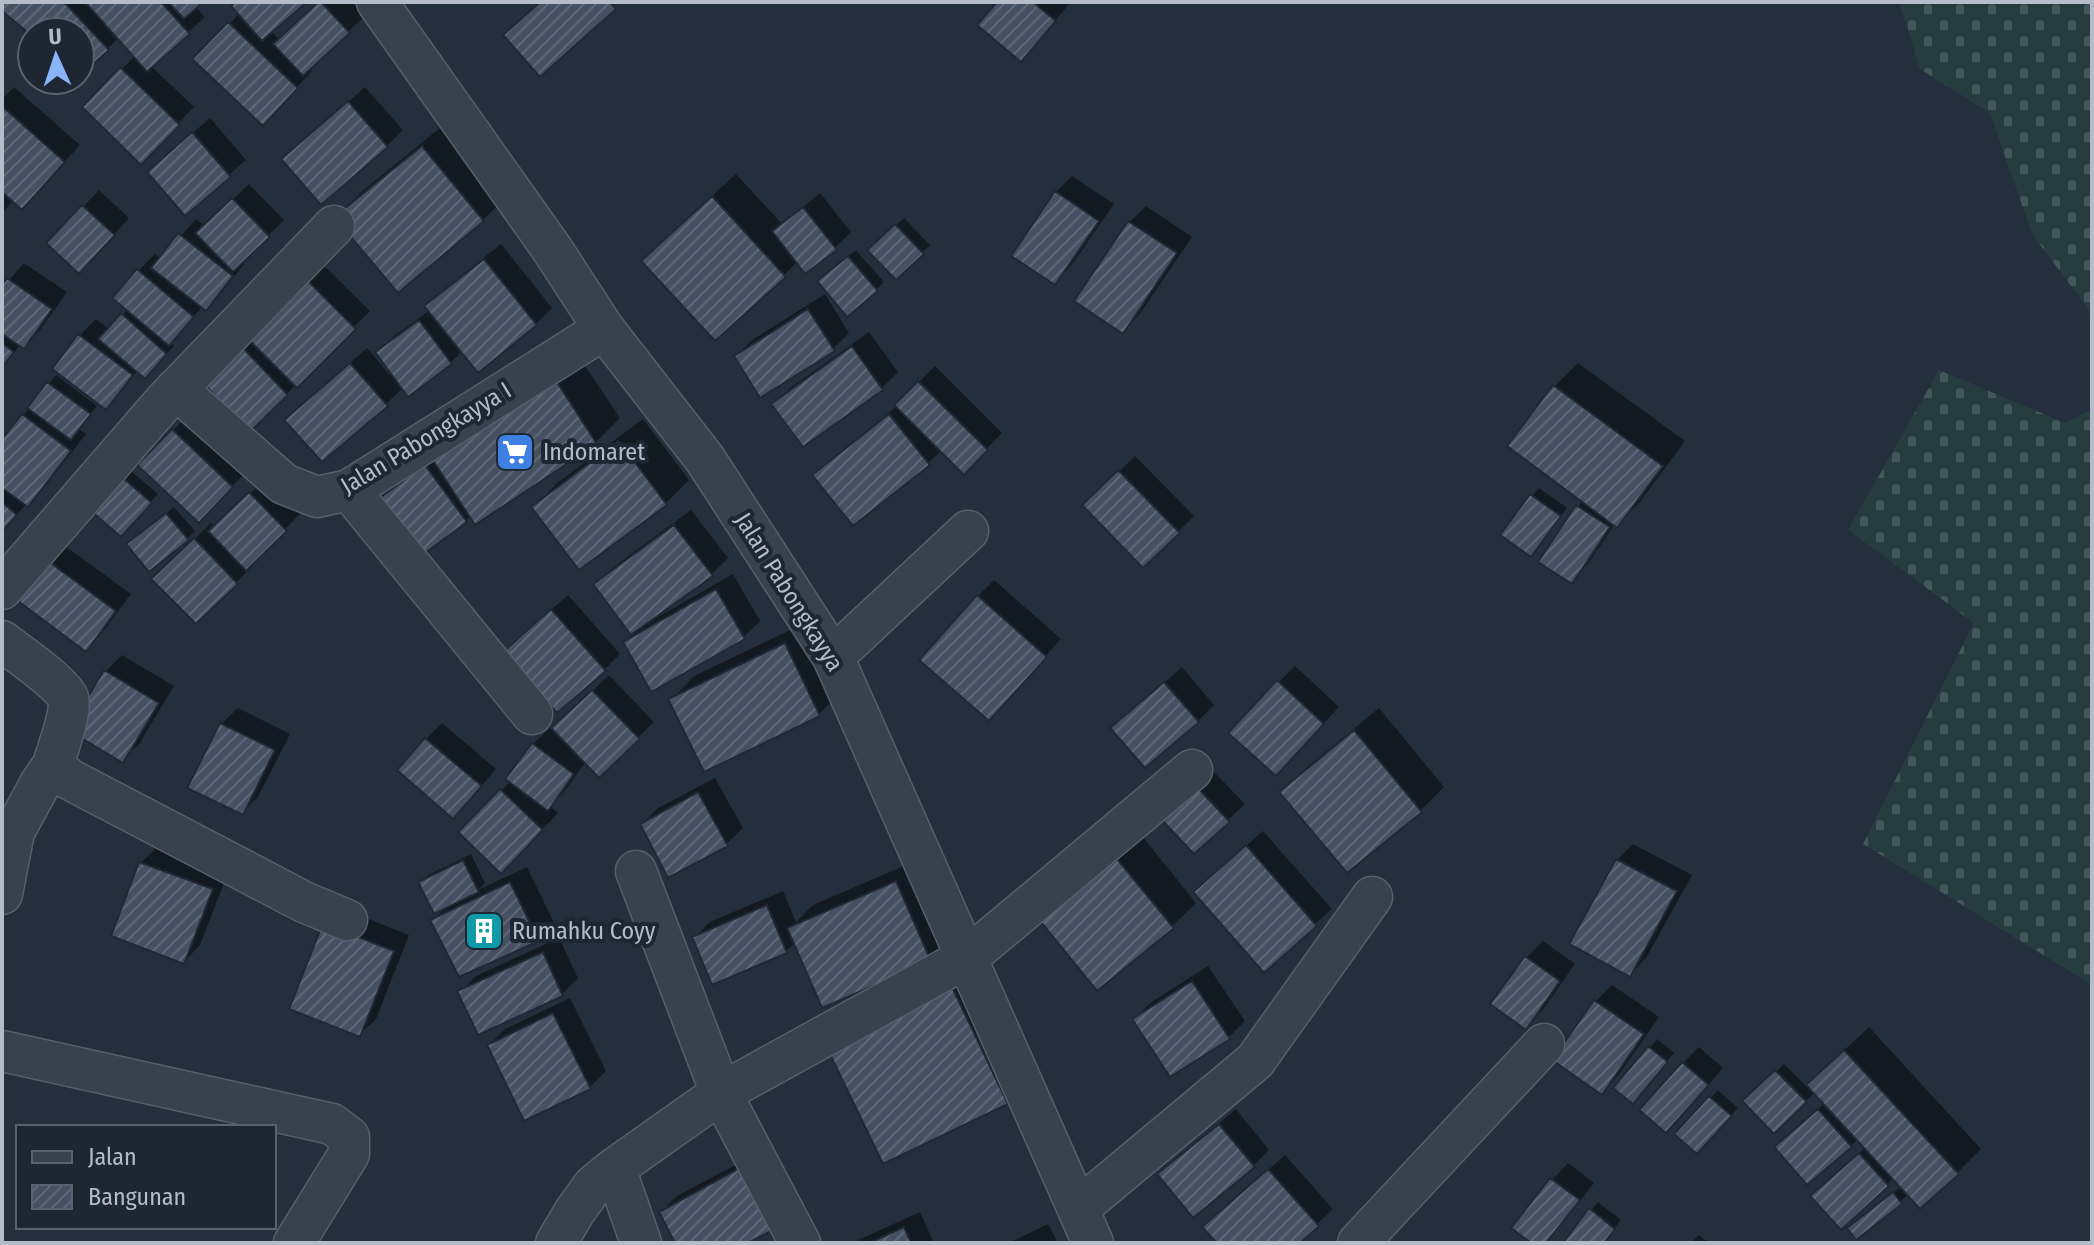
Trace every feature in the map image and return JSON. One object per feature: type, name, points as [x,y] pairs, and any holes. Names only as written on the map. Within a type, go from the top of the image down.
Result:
[{"type":"street","name":"Jalan Pabongkayya","points":[[377,2],[552,249],[604,329],[705,459],[833,657],[1086,1226]]},
{"type":"street","points":[[2,589],[176,389],[334,226]]},
{"type":"street","name":"Jalan Pabongkayya I","points":[[176,389],[284,484],[317,497],[349,490],[604,329]]},
{"type":"street","points":[[349,490],[532,714]]},
{"type":"street","points":[[833,657],[968,531]]},
{"type":"street","points":[[2,641],[60,687],[68,699],[53,765],[14,832],[2,894]]},
{"type":"street","points":[[53,765],[69,779],[290,895],[347,920]]},
{"type":"street","points":[[556,1243],[593,1186],[615,1168],[721,1093],[968,957],[1192,770]]},
{"type":"street","points":[[636,871],[721,1093],[800,1243]]},
{"type":"street","points":[[1086,1226],[1255,1061],[1372,897]]},
{"type":"street","points":[[1358,1243],[1544,1044]]},
{"type":"street","points":[[2,1051],[332,1124],[349,1137],[349,1154],[294,1243]]},
{"type":"street","points":[[615,1168],[641,1243]]},
{"type":"green space","points":[[1899,2],[2092,2],[2092,339],[2089,310],[2032,234],[1990,113],[1920,69]]},
{"type":"green space","points":[[1939,370],[2065,423],[2092,409],[2092,985],[1863,844],[1974,623],[1848,530]]},
{"type":"building","points":[[2,2],[64,2],[77,16],[16,16],[16,23],[2,11]]},
{"type":"building","points":[[85,2],[161,2],[190,34],[147,72]]},
{"type":"building","points":[[168,2],[203,2],[184,19]]},
{"type":"building","points":[[235,2],[307,2],[262,41],[231,6]]},
{"type":"building","points":[[318,2],[350,33],[303,76],[273,44]]},
{"type":"building","points":[[540,2],[610,2],[616,9],[540,77],[503,35]]},
{"type":"building","points":[[997,2],[1033,2],[1056,21],[1021,62],[977,25]]},
{"type":"building","points":[[228,22],[298,88],[263,126],[192,59]]},
{"type":"building","points":[[96,36],[109,50],[96,62]]},
{"type":"building","points":[[120,67],[180,125],[141,165],[82,107],[96,96]]},
{"type":"building","points":[[348,101],[388,147],[321,205],[281,159]]},
{"type":"building","points":[[2,106],[65,162],[22,210],[2,192]]},
{"type":"building","points":[[192,132],[231,177],[185,216],[147,172]]},
{"type":"building","points":[[422,146],[484,221],[398,293],[334,217]]},
{"type":"building","points":[[1055,191],[1099,221],[1055,285],[1011,256]]},
{"type":"building","points":[[712,196],[786,277],[715,341],[641,261]]},
{"type":"building","points":[[232,198],[270,237],[233,272],[195,233]]},
{"type":"building","points":[[82,205],[115,235],[79,274],[46,243]]},
{"type":"building","points":[[803,207],[837,250],[805,274],[772,231]]},
{"type":"building","points":[[1128,221],[1177,253],[1123,334],[1074,301]]},
{"type":"building","points":[[895,224],[924,254],[896,280],[867,250]]},
{"type":"building","points":[[178,233],[233,276],[206,311],[151,268]]},
{"type":"building","points":[[848,256],[878,291],[847,317],[817,281]]},
{"type":"building","points":[[484,259],[537,325],[478,373],[424,306]]},
{"type":"building","points":[[137,269],[194,317],[169,346],[112,298]]},
{"type":"building","points":[[303,276],[356,329],[297,388],[244,335]]},
{"type":"building","points":[[7,278],[52,309],[24,349],[2,334],[2,285]]},
{"type":"building","points":[[808,309],[835,351],[760,398],[734,356]]},
{"type":"building","points":[[121,313],[167,354],[145,379],[98,339]]},
{"type":"building","points":[[419,320],[452,364],[408,397],[375,352]]},
{"type":"building","points":[[78,334],[133,375],[106,410],[52,369]]},
{"type":"building","points":[[2,343],[14,352],[2,367]]},
{"type":"building","points":[[240,345],[288,395],[250,432],[201,381]]},
{"type":"building","points":[[852,346],[883,390],[803,447],[771,404]]},
{"type":"building","points":[[350,363],[388,406],[322,462],[284,420]]},
{"type":"building","name":"Indomaret","points":[[555,379],[597,444],[475,525],[432,459]]},
{"type":"building","points":[[918,381],[988,450],[964,475],[894,405]]},
{"type":"building","points":[[47,382],[91,414],[71,440],[27,408]]},
{"type":"building","points":[[1553,385],[1663,466],[1617,528],[1507,446]]},
{"type":"building","points":[[22,414],[71,451],[28,507],[2,488],[2,439]]},
{"type":"building","points":[[889,414],[930,465],[853,526],[812,475]]},
{"type":"building","points":[[172,429],[233,487],[199,523],[137,465]]},
{"type":"building","points":[[619,441],[667,505],[579,570],[531,507]]},
{"type":"building","points":[[425,465],[467,522],[417,559],[374,502]]},
{"type":"building","points":[[1118,470],[1180,533],[1143,568],[1082,505]]},
{"type":"building","points":[[121,476],[152,503],[121,537],[90,510]]},
{"type":"building","points":[[249,492],[287,531],[246,571],[208,531]]},
{"type":"building","points":[[1530,494],[1561,516],[1531,557],[1500,535]]},
{"type":"building","points":[[2,502],[17,515],[2,532]]},
{"type":"building","points":[[1576,505],[1610,527],[1572,584],[1538,562]]},
{"type":"building","points":[[166,513],[189,540],[149,572],[126,544]]},
{"type":"building","points":[[674,525],[713,576],[631,635],[593,584]]},
{"type":"building","points":[[194,538],[238,584],[196,624],[151,579]]},
{"type":"building","points":[[44,558],[116,611],[86,652],[14,598]]},
{"type":"building","points":[[716,589],[745,639],[651,692],[623,642]]},
{"type":"building","points":[[977,595],[1047,657],[989,721],[919,660]]},
{"type":"building","points":[[551,609],[606,671],[557,713],[503,652]]},
{"type":"building","points":[[785,643],[820,716],[704,772],[668,699]]},
{"type":"building","points":[[104,670],[159,703],[123,763],[68,730]]},
{"type":"building","points":[[1277,680],[1324,724],[1276,776],[1228,733]]},
{"type":"building","points":[[1164,682],[1199,722],[1145,768],[1110,728]]},
{"type":"building","points":[[592,690],[640,739],[599,778],[551,728]]},
{"type":"building","points":[[220,723],[275,750],[243,815],[187,788]]},
{"type":"building","points":[[1354,730],[1422,812],[1347,873],[1279,792]]},
{"type":"building","points":[[425,738],[482,786],[453,819],[397,770]]},
{"type":"building","points":[[532,743],[574,774],[548,811],[505,779]]},
{"type":"building","points":[[1194,784],[1230,822],[1194,854],[1159,817]]},
{"type":"building","points":[[500,789],[543,830],[501,874],[458,832]]},
{"type":"building","points":[[698,792],[728,846],[668,878],[640,824]]},
{"type":"building","points":[[1246,845],[1317,926],[1264,973],[1193,892]]},
{"type":"building","points":[[1113,854],[1174,928],[1097,991],[1036,916]]},
{"type":"building","points":[[1616,859],[1677,891],[1630,977],[1569,944]]},
{"type":"building","points":[[463,860],[479,892],[434,914],[418,882]]},
{"type":"building","points":[[139,862],[213,889],[184,964],[111,936]]},
{"type":"building","points":[[896,881],[931,961],[822,1008],[787,928]]},
{"type":"building","name":"Rumahku Coyy","points":[[510,882],[539,941],[459,977],[430,920]]},
{"type":"building","points":[[767,905],[787,953],[712,985],[692,937]]},
{"type":"building","points":[[323,923],[394,951],[360,1037],[289,1009]]},
{"type":"building","points":[[543,952],[563,996],[478,1035],[457,991]]},
{"type":"building","points":[[1525,956],[1560,981],[1526,1030],[1490,1004]]},
{"type":"building","points":[[1192,981],[1230,1039],[1170,1077],[1132,1019]]},
{"type":"building","points":[[951,985],[1008,1104],[883,1164],[826,1046]]},
{"type":"building","points":[[1594,1000],[1644,1034],[1602,1095],[1552,1060]]},
{"type":"building","points":[[553,1013],[591,1089],[524,1121],[487,1045]]},
{"type":"building","points":[[1648,1046],[1668,1062],[1633,1104],[1613,1088]]},
{"type":"building","points":[[1844,1050],[1959,1174],[1920,1209],[1806,1085]]},
{"type":"building","points":[[1682,1062],[1709,1085],[1666,1133],[1639,1110]]},
{"type":"building","points":[[1775,1070],[1807,1102],[1774,1134],[1742,1101]]},
{"type":"building","points":[[1709,1096],[1732,1116],[1697,1154],[1674,1134]]},
{"type":"building","points":[[1818,1109],[1852,1147],[1807,1185],[1774,1147]]},
{"type":"building","points":[[1219,1124],[1255,1167],[1193,1218],[1157,1174]]},
{"type":"building","points":[[1859,1153],[1889,1186],[1841,1230],[1810,1196]]},
{"type":"building","points":[[745,1165],[779,1227],[748,1243],[675,1243],[659,1212]]},
{"type":"building","points":[[1268,1169],[1319,1226],[1300,1243],[1217,1243],[1202,1227]]},
{"type":"building","points":[[1550,1178],[1580,1200],[1546,1243],[1531,1243],[1511,1228]]},
{"type":"building","points":[[1893,1192],[1902,1204],[1856,1240],[1847,1228]]},
{"type":"building","points":[[1589,1208],[1615,1229],[1604,1243],[1563,1243]]},
{"type":"building","points":[[904,1227],[911,1243],[869,1243]]},
{"type":"place","name":"Indomaret","points":[[515,452]]},
{"type":"place","name":"Rumahku Coyy","points":[[484,931]]}]
